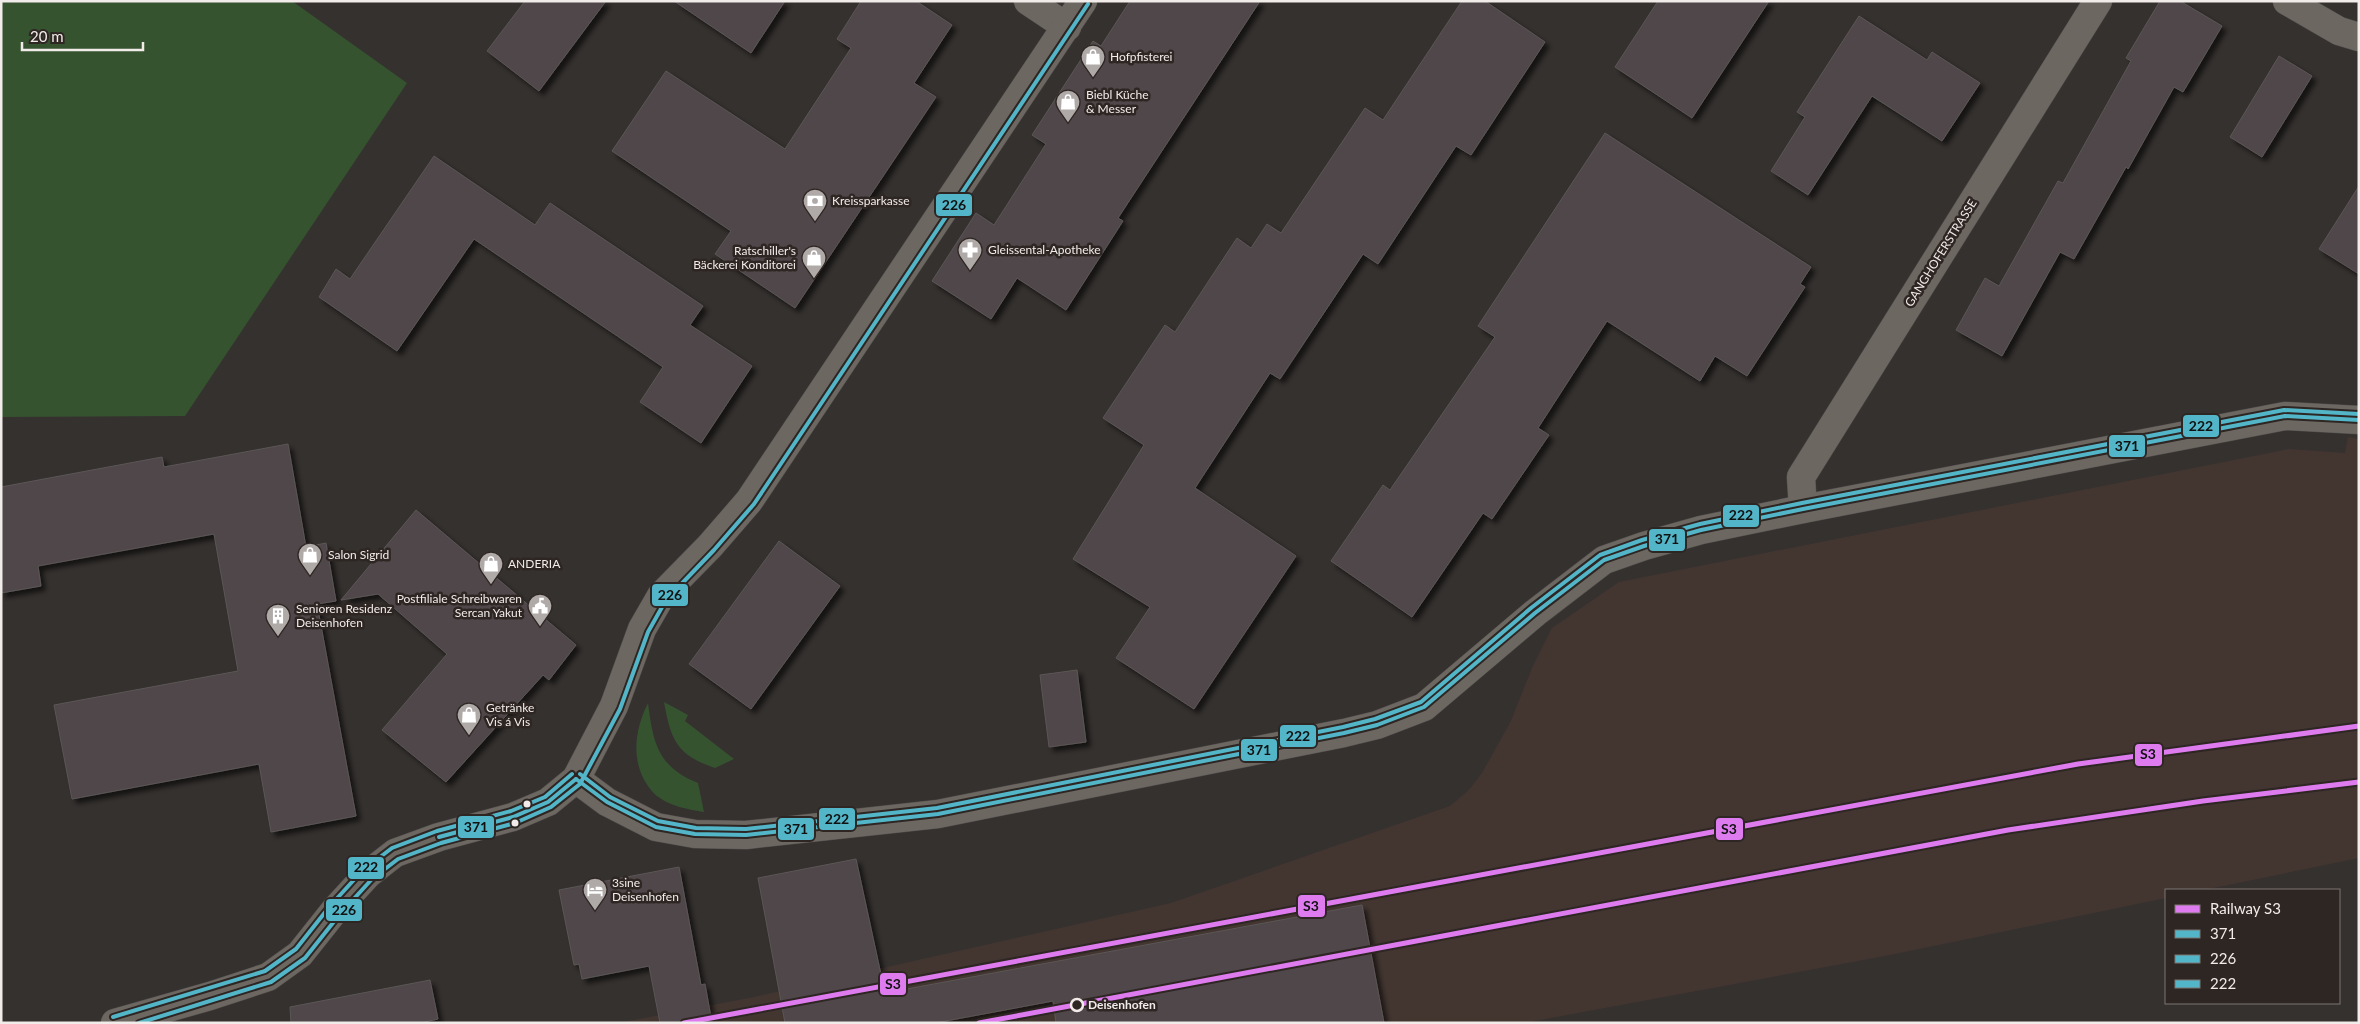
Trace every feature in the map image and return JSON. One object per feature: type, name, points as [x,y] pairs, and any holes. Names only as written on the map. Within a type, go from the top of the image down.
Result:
[{"type":"street","points":[[1028,1],[1067,27]]},
{"type":"street","points":[[115,1023],[268,977],[300,954],[335,910],[368,874],[395,852],[439,836],[522,813],[548,802],[576,779],[614,706],[642,629],[661,596],[710,546],[749,501],[1083,1]]},
{"type":"street","name":"GANGHOFERSTRASSE","points":[[1803,510],[1801,478],[2098,1]]},
{"type":"street","points":[[2287,1],[2339,31],[2359,37]]},
{"type":"street","points":[[576,779],[607,802],[656,827],[695,834],[746,835],[938,814],[1377,725],[1424,707],[1535,613],[1604,560],[1701,530],[2285,416],[2359,420]]},
{"type":"shaded area","points":[[2348,437],[2359,439],[2359,858],[2209,889],[2165,889],[2165,898],[1885,956],[1524,1023],[618,1023],[754,997],[1171,903],[1450,806],[1469,790],[1482,773],[1510,723],[1532,668],[1552,628],[1619,582],[2289,449],[2345,453]]},
{"type":"green space","points":[[1,1],[292,1],[407,83],[185,416],[1,417]]},
{"type":"green space","points":[[664,702],[688,715],[685,721],[734,759],[715,768],[692,758],[684,752],[673,737]]},
{"type":"green space","points":[[648,703],[652,730],[660,752],[674,769],[698,783],[704,812],[668,803],[656,795],[644,780],[637,758],[636,747],[643,714]]},
{"type":"building","points":[[525,1],[606,1],[539,91],[487,51]]},
{"type":"building","points":[[674,1],[785,1],[751,53]]},
{"type":"building","points":[[861,1],[916,1],[952,25],[914,83],[936,97],[795,308],[715,254],[731,231],[612,151],[666,71],[785,149],[851,48],[837,39]]},
{"type":"building","points":[[1130,1],[1260,1],[1118,218],[1123,221],[1066,310],[1017,278],[991,319],[932,281],[976,213],[994,225],[1046,144],[1032,135],[1093,41],[1101,46]]},
{"type":"building","points":[[1462,1],[1485,1],[1545,42],[1471,155],[1456,146],[1378,264],[1363,254],[1280,379],[1270,373],[1195,488],[1296,556],[1194,709],[1116,658],[1150,607],[1073,559],[1144,445],[1103,418],[1165,325],[1175,332],[1237,238],[1251,248],[1267,224],[1281,233],[1365,108],[1383,120]]},
{"type":"building","points":[[1658,1],[1769,1],[1692,118],[1615,67]]},
{"type":"building","points":[[2160,1],[2180,1],[2222,26],[2183,92],[2174,87],[2074,259],[2060,252],[2002,356],[1956,330],[1985,278],[1999,286],[2058,181],[2063,183],[2131,61],[2126,58]]},
{"type":"building","points":[[1859,16],[1927,60],[1932,52],[1980,83],[1942,141],[1872,96],[1808,195],[1771,171],[1805,117],[1797,112]]},
{"type":"building","points":[[2279,56],[2312,76],[2262,157],[2230,137]]},
{"type":"building","points":[[1605,133],[1811,267],[1800,284],[1805,287],[1747,376],[1715,356],[1700,381],[1607,321],[1538,428],[1549,435],[1492,519],[1483,513],[1412,617],[1331,561],[1383,485],[1390,490],[1495,337],[1478,326]]},
{"type":"building","points":[[434,156],[535,225],[550,203],[703,306],[690,325],[752,366],[701,443],[640,402],[663,367],[474,239],[397,351],[319,297],[336,269],[350,279]]},
{"type":"building","points":[[2359,186],[2359,274],[2319,249]]},
{"type":"building","name":"Senioren Residenz Deisenhofen","points":[[288,444],[306,547],[326,543],[336,601],[317,604],[356,816],[271,832],[259,764],[72,799],[54,705],[238,671],[214,534],[38,566],[41,586],[1,593],[1,487],[162,457],[164,467]]},
{"type":"building","points":[[416,510],[576,645],[549,680],[543,675],[446,782],[382,730],[447,654],[378,594],[341,600]]},
{"type":"building","points":[[779,541],[840,586],[751,709],[689,664]]},
{"type":"building","points":[[1077,670],[1086,742],[1049,747],[1040,675]]},
{"type":"building","points":[[856,859],[885,993],[1362,905],[1384,1023],[1056,1023],[1053,1001],[935,1023],[785,1023],[758,878]]},
{"type":"building","points":[[679,867],[701,985],[705,984],[712,1023],[660,1023],[649,966],[582,979],[579,964],[574,965],[559,890]]},
{"type":"building","points":[[430,980],[438,1019],[420,1023],[291,1023],[290,1007]]},
{"type":"rail line","name":"S3","points":[[684,1023],[2078,764],[2359,726]]},
{"type":"rail line","name":"S3","points":[[979,1023],[2008,830],[2203,801],[2359,782]]},
{"type":"transit line","name":"226","points":[[139,1023],[271,982],[305,958],[340,914],[372,879],[398,859],[441,843],[515,823],[551,807],[580,784],[620,709],[648,632],[666,600],[714,550],[754,504],[1088,4]]},
{"type":"transit line","name":"222","points":[[580,774],[610,797],[658,821],[696,828],[746,829],[937,808],[1343,727],[1375,719],[1421,702],[1531,608],[1600,555],[1642,540],[1700,524],[1802,503],[2284,410],[2359,414]]},
{"type":"transit line","name":"371","points":[[576,779],[607,802],[656,827],[695,834],[746,835],[938,814],[1344,733],[1377,725],[1424,707],[1535,613],[1604,560],[1644,546],[1701,530],[1803,509],[2285,416],[2359,420]]},
{"type":"transit line","name":"222","points":[[113,1017],[265,971],[296,949],[330,906],[363,870],[392,848],[437,831],[511,811],[545,797],[572,774]]},
{"type":"transit line","name":"371","points":[[439,837],[513,817],[548,802],[576,779]]},
{"type":"place","name":"Hofpfisterei","points":[[1093,78]]},
{"type":"place","name":"Biebl Küche & Messer","points":[[1068,123]]},
{"type":"place","name":"Kreissparkasse","points":[[815,222]]},
{"type":"place","name":"Gleissental-Apotheke","points":[[970,271]]},
{"type":"place","name":"Ratschiller's Bäckerei Konditorei","points":[[814,279]]},
{"type":"place","name":"Salon Sigrid","points":[[310,576]]},
{"type":"place","name":"ANDERIA","points":[[491,585]]},
{"type":"place","name":"Postfiliale Schreibwaren Sercan Yakut","points":[[540,627]]},
{"type":"place","name":"Senioren Residenz Deisenhofen","points":[[278,637]]},
{"type":"place","name":"Getränke Vis á Vis","points":[[469,736]]},
{"type":"place","name":"3sine Deisenhofen","points":[[595,911]]},
{"type":"place","name":"Deisenhofen","points":[[1077,1005]]}]
